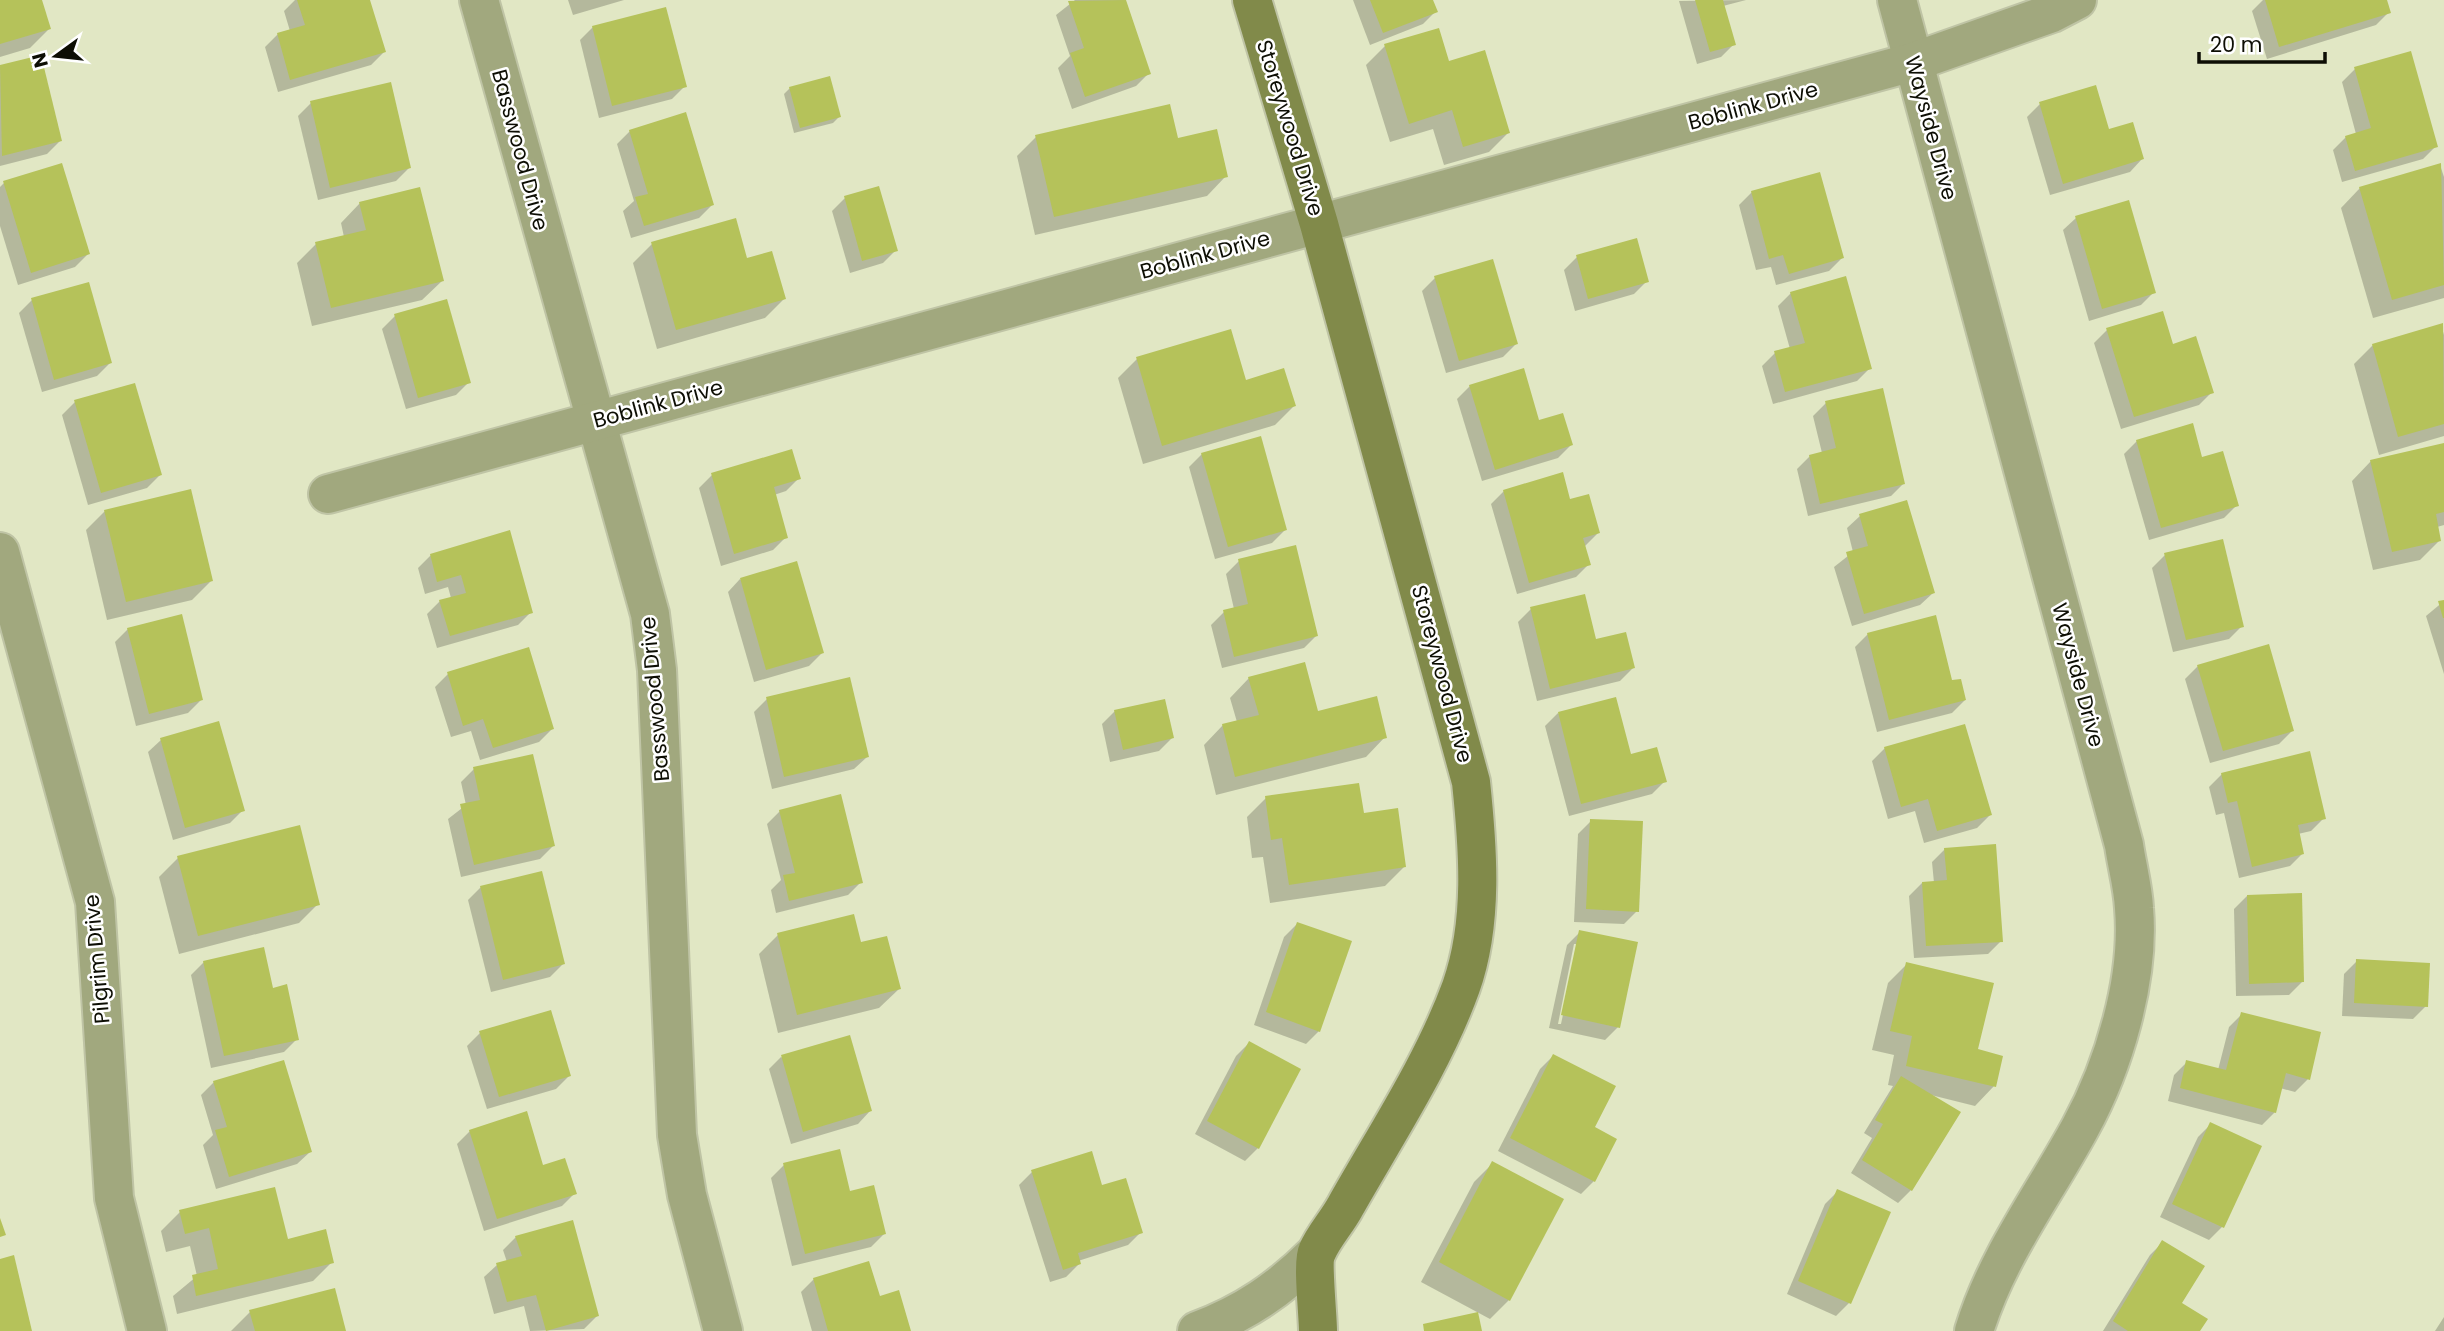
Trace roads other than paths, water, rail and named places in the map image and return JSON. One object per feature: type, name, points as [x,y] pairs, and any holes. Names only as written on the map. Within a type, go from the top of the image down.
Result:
[{"type":"street","name":"Basswood Drive","points":[[479,0],[594,421],[650,614],[657,670],[677,1135],[687,1195],[723,1331]]},
{"type":"street","name":"Storeywood Drive","points":[[1252,0],[1319,224],[1471,782],[1477,884],[1472,935],[1461,985],[1435,1045],[1336,1224],[1316,1253]]},
{"type":"street","name":"Wayside Drive","points":[[1897,0],[2124,845],[2134,908],[2135,950],[2123,1024],[2081,1127],[2034,1202],[1986,1291],[1973,1331]]},
{"type":"street","name":"Boblink Drive","points":[[328,494],[1913,62],[2052,13],[2077,0]]},
{"type":"street","name":"Pilgrim Drive","points":[[0,552],[95,902],[114,1198],[148,1331]]},
{"type":"street","points":[[1197,1331],[1258,1304],[1291,1279],[1316,1253]]},
{"type":"street","points":[[1316,1253],[1318,1331]]}]
